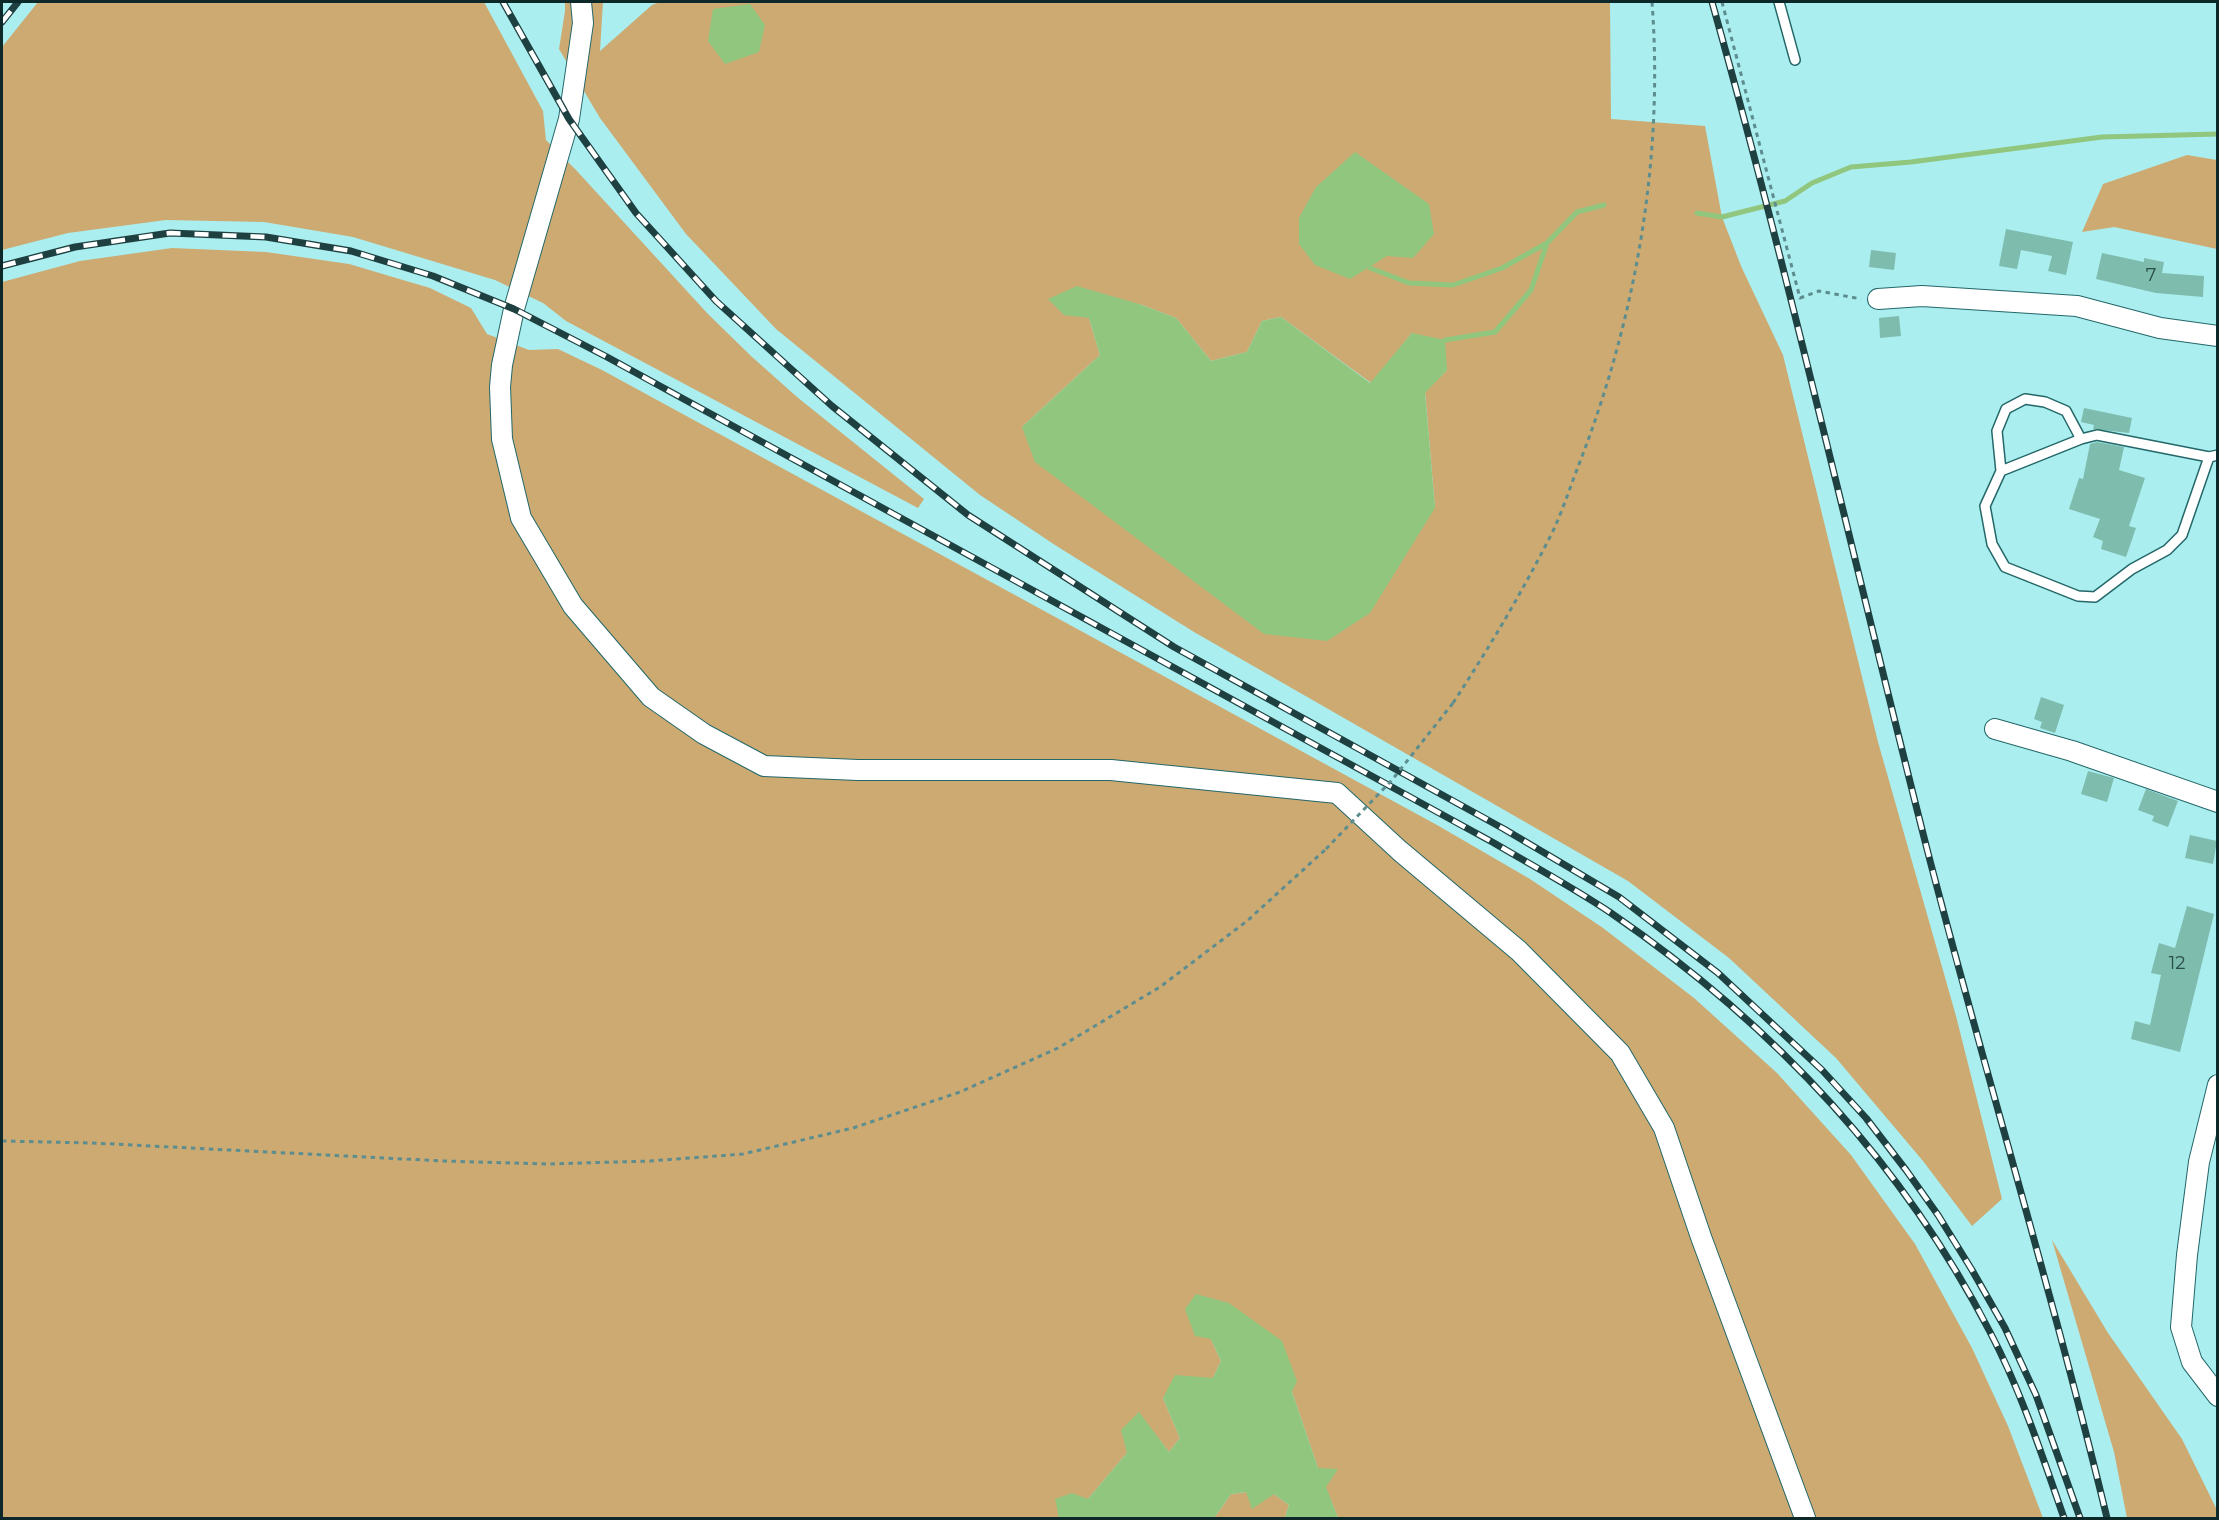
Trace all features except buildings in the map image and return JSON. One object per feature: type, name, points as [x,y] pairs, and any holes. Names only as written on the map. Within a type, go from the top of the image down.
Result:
[{"type":"street","points":[[581,2],[583,23],[569,119],[514,309],[502,365],[500,387],[502,440],[521,518],[573,606],[651,697],[704,734],[764,766],[858,770],[1111,770],[1337,793],[1400,851],[1519,951],[1620,1053],[1664,1128],[1701,1237],[1805,1518]]},
{"type":"street","points":[[1878,299],[1922,296],[2077,306],[2160,328],[2217,336]]},
{"type":"street","points":[[1995,729],[2072,751],[2217,802]]},
{"type":"street","points":[[2217,1085],[2199,1162],[2187,1255],[2181,1327],[2192,1362],[2217,1396]]},
{"type":"lane","points":[[1779,2],[1795,60]]},
{"type":"lane","points":[[2001,471],[2097,435],[2213,456],[2182,535],[2167,550],[2132,569],[2095,597],[2078,596],[2006,567],[1992,544],[1984,506],[2001,471],[1997,431],[2006,409],[2025,399],[2045,402],[2066,411],[2081,440]]},
{"type":"path","points":[[2,1141],[93,1143],[443,1161],[548,1164],[650,1161],[743,1154],[853,1128],[960,1092],[1058,1048],[1160,987],[1247,921],[1326,849],[1392,780],[1453,703],[1506,620],[1552,533],[1594,425],[1625,320],[1648,196],[1654,123],[1655,47],[1652,2]]},
{"type":"path","points":[[1722,2],[1800,298],[1819,291],[1854,299],[1878,299]]},
{"type":"shaded area","points":[[38,2],[484,2],[543,111],[546,140],[707,313],[751,356],[797,397],[924,499],[918,508],[566,321],[543,303],[495,280],[353,237],[264,222],[166,220],[68,233],[2,250],[2,47]]},
{"type":"shaded area","points":[[565,2],[603,2],[600,51],[652,5],[660,2],[1610,2],[1611,119],[1705,126],[1722,217],[1741,266],[1783,355],[1878,742],[1956,1016],[2002,1199],[1972,1226],[1923,1161],[1836,1058],[1729,958],[1628,881],[1194,632],[1055,545],[980,495],[776,329],[686,234],[600,118],[559,49]],"holes":[[[1139,304],[1176,318],[1211,361],[1247,352],[1262,321],[1281,317],[1371,383],[1412,333],[1447,370],[1425,392],[1435,508],[1022,427],[1100,355],[1089,318]]]},
{"type":"shaded area","points":[[750,4],[765,25],[759,52],[725,64],[708,41],[713,9]]},
{"type":"shaded area","points":[[1355,152],[1429,204],[1434,234],[1413,258],[1387,256],[1350,279],[1315,265],[1299,244],[1299,218],[1316,187]]},
{"type":"shaded area","points":[[2187,155],[2217,160],[2217,249],[2114,227],[2082,232],[2103,184]]},
{"type":"shaded area","points":[[172,248],[266,252],[349,264],[430,288],[471,308],[487,334],[529,350],[558,349],[602,370],[1437,825],[1530,879],[1603,928],[1694,998],[1777,1073],[1851,1155],[1915,1244],[1972,1348],[2008,1426],[2043,1518],[1338,1518],[1292,1392],[1211,1339],[1221,1361],[1213,1378],[1163,1398],[1180,1438],[1169,1452],[1138,1412],[1127,1453],[1088,1499],[1056,1499],[1059,1518],[2,1518],[2,282],[80,261]]},
{"type":"shaded area","points":[[1077,286],[1139,304],[1176,318],[1211,361],[1247,352],[1262,321],[1281,317],[1370,383],[1412,333],[1445,340],[1447,370],[1425,393],[1435,508],[1370,613],[1327,641],[1264,634],[1035,462],[1022,427],[1100,355],[1089,318],[1064,315],[1048,299]]},
{"type":"shaded area","points":[[2052,1240],[2108,1333],[2182,1439],[2217,1510],[2217,1518],[2127,1518],[2114,1452]]},
{"type":"shaded area","points":[[1196,1294],[1229,1303],[1282,1341],[1297,1381],[1292,1392],[1318,1468],[1338,1469],[1326,1487],[1338,1518],[1285,1518],[1289,1505],[1274,1494],[1252,1509],[1246,1492],[1231,1494],[1214,1518],[1059,1518],[1055,1499],[1072,1493],[1088,1499],[1127,1453],[1121,1430],[1139,1412],[1169,1452],[1180,1438],[1163,1398],[1175,1375],[1213,1378],[1221,1361],[1211,1339],[1195,1336],[1185,1309]]},
{"type":"shaded area","points":[[1246,1492],[1274,1494],[1289,1505],[1285,1518],[1214,1518],[1231,1494]]},
{"type":"waterway","points":[[1697,213],[1722,217],[1785,201],[1812,183],[1851,167],[1911,162],[2102,137],[2218,134]]},
{"type":"waterway","points":[[1445,340],[1495,332],[1531,290],[1547,243],[1577,212],[1604,205]]},
{"type":"waterway","points":[[1370,268],[1409,283],[1453,285],[1502,268],[1547,243]]},
{"type":"railway","points":[[2,22],[18,2]]},
{"type":"railway","points":[[503,2],[569,119],[636,213],[716,301],[832,406],[968,515],[1174,647],[1504,829],[1619,897],[1718,973],[1822,1070],[1866,1118],[1906,1170],[1938,1215],[1972,1270],[2005,1328],[2036,1395],[2080,1518]]},
{"type":"railway","points":[[1712,2],[1796,319],[1927,849],[2064,1350],[2107,1518]]},
{"type":"railway","points":[[2,266],[75,247],[170,233],[266,237],[351,251],[433,276],[514,309],[607,357],[1494,843],[1583,895],[1669,955],[1725,1000],[1827,1099],[1873,1153],[1916,1209],[1955,1269],[1990,1332],[2021,1400],[2064,1518]]}]
